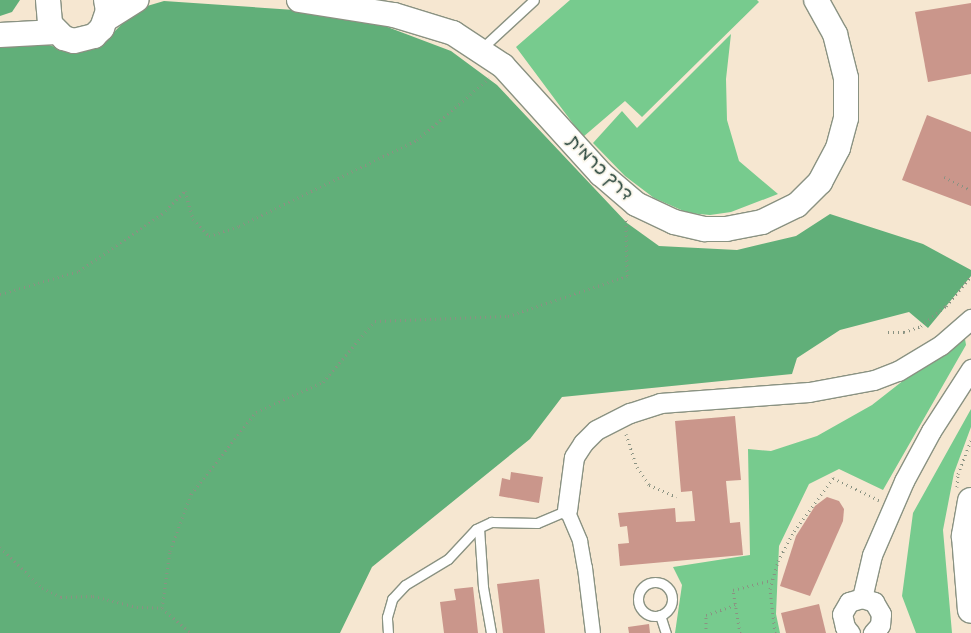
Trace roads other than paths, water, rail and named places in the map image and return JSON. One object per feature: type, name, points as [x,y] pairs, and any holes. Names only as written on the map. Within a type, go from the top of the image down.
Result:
[{"type":"main road","points":[[971,501],[965,536],[971,610]]},
{"type":"street","points":[[2,34],[47,2],[50,24],[56,32],[64,38],[85,40],[94,36],[106,10],[137,0]]},
{"type":"street","name":"דרך כרמית","points":[[299,0],[358,8],[424,23],[453,33],[481,49],[503,66],[601,174],[636,204],[655,214],[705,229],[741,227],[762,222],[780,214],[809,194],[830,164],[843,133],[847,101],[842,54],[836,34],[816,0]]},
{"type":"street","name":"דרך כרמית","points":[[538,104],[573,160],[626,213],[679,236],[720,241],[766,234],[810,209],[840,170],[855,133],[859,111],[857,62],[840,18],[829,0]]},
{"type":"street","points":[[2,34],[56,32]]},
{"type":"street","points":[[593,633],[586,568],[580,541],[567,510],[574,457],[596,430],[620,418],[660,403],[809,392],[874,380],[904,368],[941,346],[971,319]]},
{"type":"street","points":[[862,598],[872,555],[916,457],[971,369]]},
{"type":"street","points":[[850,633],[845,627],[842,614],[849,602],[862,598],[874,602],[881,614],[880,625],[873,633]]},
{"type":"lane","points":[[481,49],[534,0]]},
{"type":"lane","points":[[388,633],[387,617],[392,599],[405,585],[448,559],[479,528],[491,522],[537,523],[567,510]]},
{"type":"lane","points":[[479,528],[483,587],[492,633]]},
{"type":"lane","points":[[660,615],[666,633]]}]
